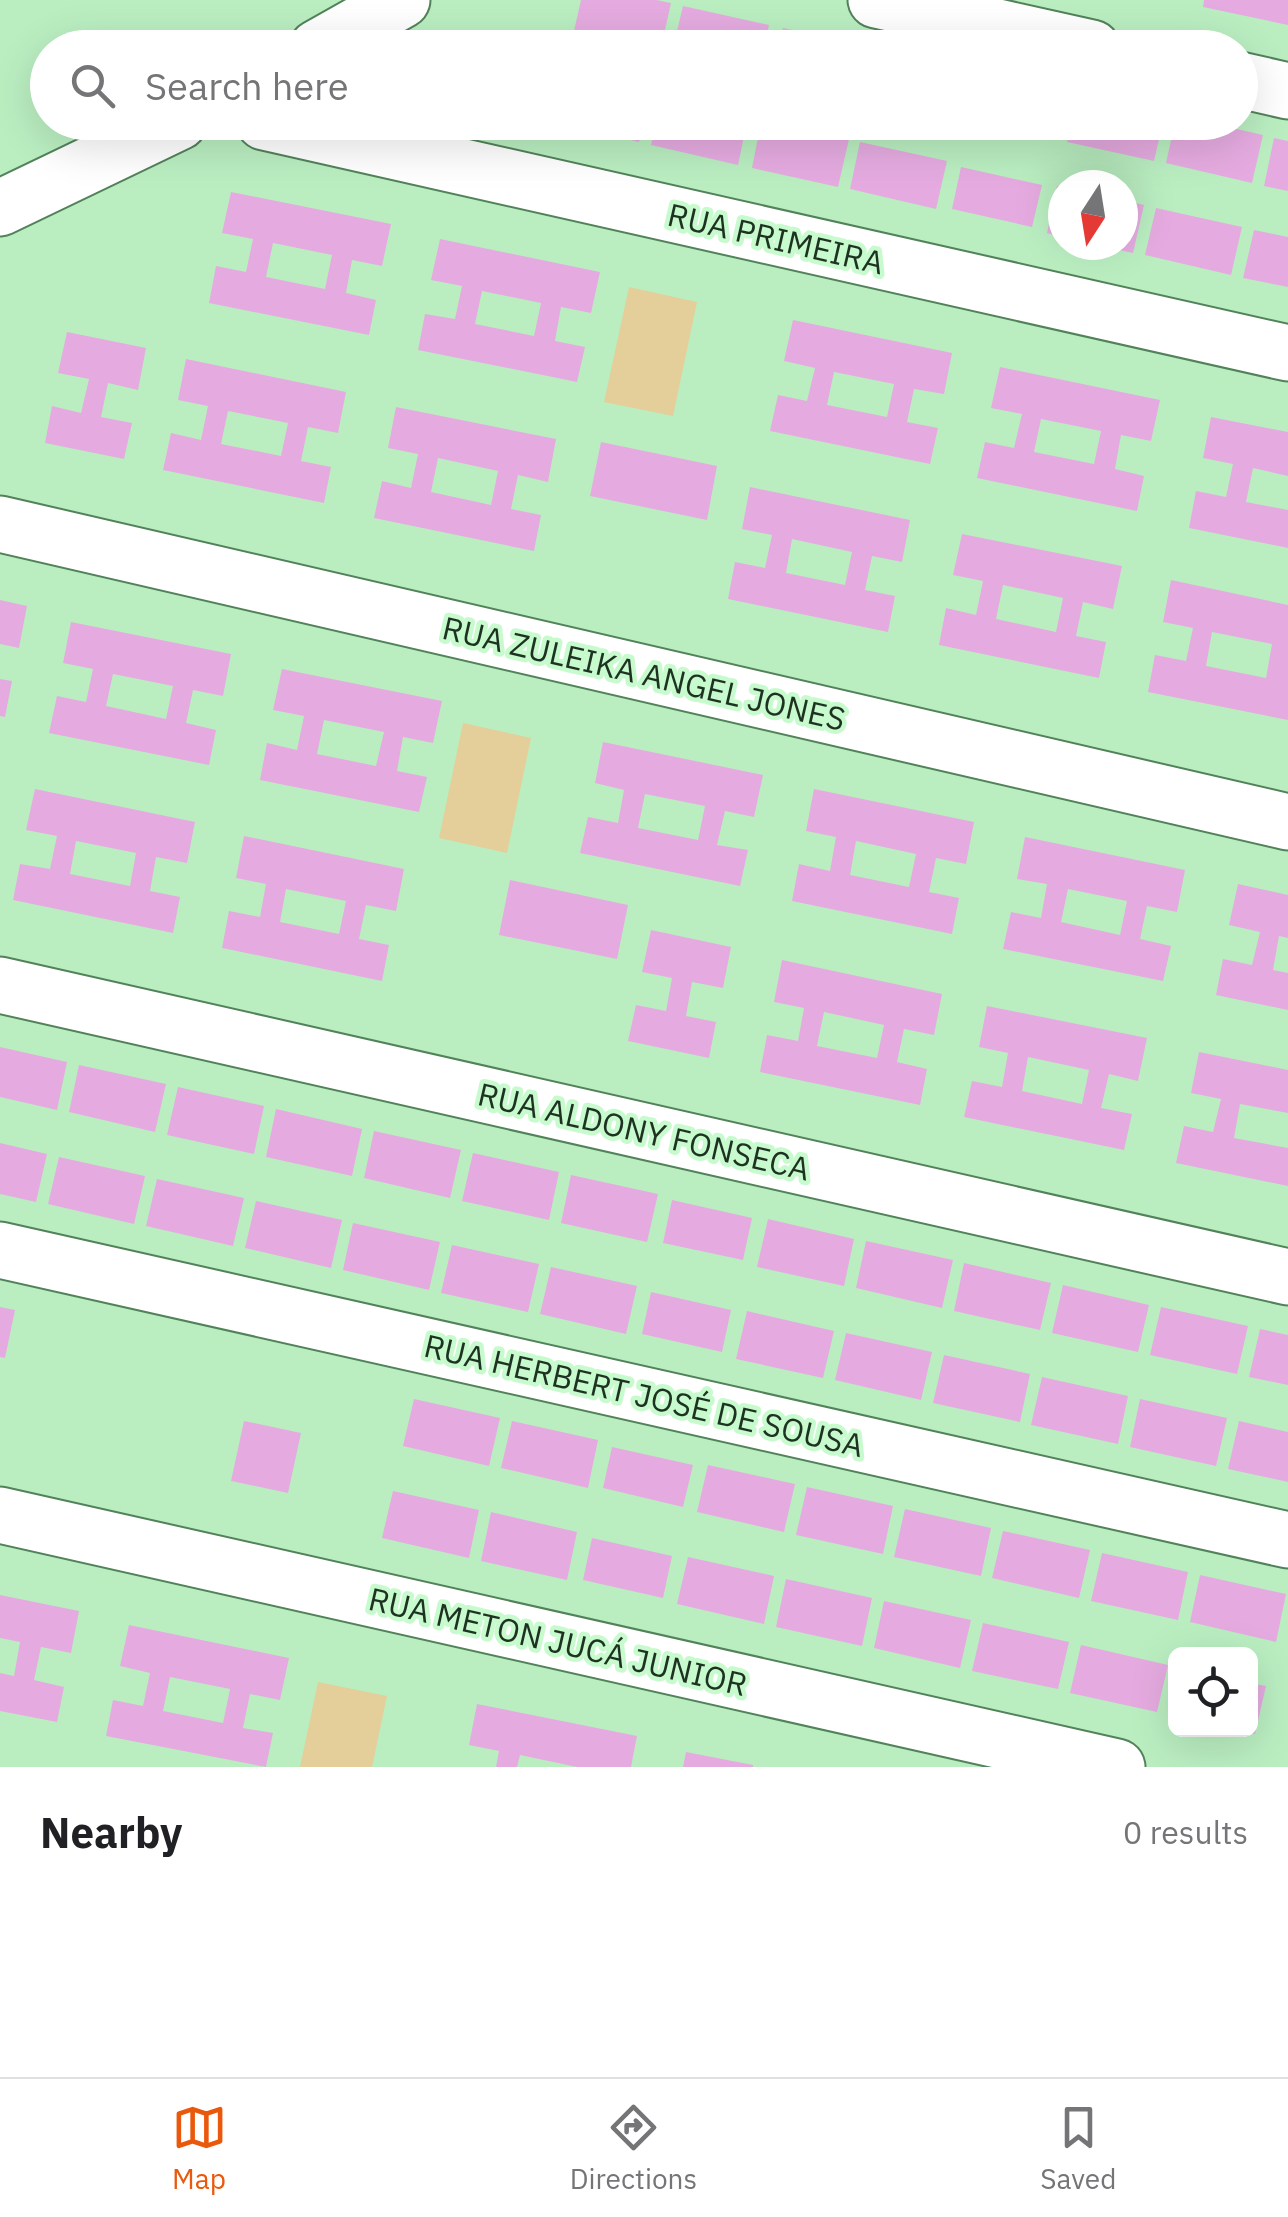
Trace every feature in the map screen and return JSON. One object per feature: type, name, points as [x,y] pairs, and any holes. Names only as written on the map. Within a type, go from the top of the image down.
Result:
[{"type":"street","points":[[350,30],[402,0]]},
{"type":"street","points":[[876,0],[1011,30]]},
{"type":"street","points":[[1258,84],[1288,91]]},
{"type":"street","points":[[0,208],[141,140]]},
{"type":"street","name":"RUA PRIMEIRA","points":[[344,140],[1288,352]]},
{"type":"street","name":"RUA ZULEIKA ANGEL JONES","points":[[0,524],[1288,822]]},
{"type":"street","name":"RUA ALDONY FONSECA","points":[[0,986],[1288,1277]]},
{"type":"street","name":"RUA HERBERT JOSÉ DE SOUSA","points":[[0,1250],[1288,1540]]},
{"type":"street","name":"RUA METON JUCÁ JUNIOR","points":[[0,1514],[1117,1767]]},
{"type":"shaded area","points":[[629,287],[697,302],[673,416],[604,402]]},
{"type":"shaded area","points":[[463,723],[531,738],[507,853],[439,838]]},
{"type":"shaded area","points":[[318,1682],[387,1696],[372,1767],[300,1767]]},
{"type":"building","points":[[581,0],[671,3],[665,30],[574,30]]},
{"type":"building","points":[[1204,0],[1288,0],[1288,25],[1203,7]]},
{"type":"building","points":[[683,6],[769,25],[768,30],[677,30]]},
{"type":"building","points":[[1258,134],[1263,135],[1252,183],[1166,163],[1171,140],[1258,140]]},
{"type":"building","points":[[1274,138],[1288,141],[1288,191],[1264,186]]},
{"type":"building","points":[[652,140],[743,140],[738,165],[651,145]]},
{"type":"building","points":[[757,140],[849,140],[838,187],[752,168]]},
{"type":"building","points":[[1067,140],[1159,140],[1154,161]]},
{"type":"building","points":[[860,142],[947,161],[936,209],[850,189]]},
{"type":"building","points":[[961,167],[1042,185],[1032,227],[952,209]]},
{"type":"building","points":[[231,192],[391,224],[382,266],[352,260],[346,293],[376,300],[369,335],[209,303],[216,266],[246,272],[253,239],[222,233]],"holes":[[[273,243],[332,255],[325,289],[266,277]]]},
{"type":"building","points":[[1138,204],[1144,205],[1138,231]]},
{"type":"building","points":[[1156,208],[1242,227],[1231,275],[1145,255]]},
{"type":"building","points":[[1254,230],[1288,237],[1288,287],[1243,278]]},
{"type":"building","points":[[440,239],[600,272],[591,313],[561,307],[555,341],[585,347],[577,382],[418,350],[425,314],[455,319],[462,286],[431,280]],"holes":[[[482,291],[541,303],[534,336],[475,324]]]},
{"type":"building","points":[[793,320],[952,353],[944,394],[914,389],[907,422],[938,428],[930,464],[770,431],[778,395],[807,401],[815,368],[784,361]],"holes":[[[834,372],[894,384],[887,417],[827,405]]]},
{"type":"building","points":[[67,332],[146,348],[138,390],[108,383],[101,417],[132,423],[124,459],[45,443],[52,406],[81,413],[89,379],[58,373]]},
{"type":"building","points":[[186,359],[346,392],[338,433],[308,427],[301,461],[331,467],[324,503],[163,470],[171,433],[201,440],[208,406],[178,400]],"holes":[[[228,411],[288,423],[281,456],[221,444]]]},
{"type":"building","points":[[1000,367],[1160,400],[1151,441],[1121,435],[1115,469],[1144,476],[1137,511],[977,478],[985,442],[1014,448],[1022,414],[991,408]],"holes":[[[1041,419],[1101,431],[1094,464],[1034,452]]]},
{"type":"building","points":[[396,407],[556,439],[548,482],[518,475],[511,509],[541,515],[534,551],[374,518],[382,481],[411,488],[418,454],[388,448]],"holes":[[[438,458],[498,471],[491,505],[431,492]]]},
{"type":"building","points":[[1211,417],[1288,432],[1288,476],[1253,468],[1246,502],[1288,510],[1288,548],[1189,528],[1196,491],[1226,497],[1233,464],[1203,458]]},
{"type":"building","points":[[601,442],[717,466],[707,520],[590,496]]},
{"type":"building","points":[[750,487],[910,520],[902,562],[872,556],[865,590],[895,596],[888,632],[728,599],[735,562],[765,568],[772,535],[742,529]],"holes":[[[792,539],[852,552],[845,585],[786,573]]]},
{"type":"building","points":[[962,534],[1122,566],[1113,609],[1083,602],[1076,636],[1106,642],[1099,678],[939,645],[946,608],[976,615],[983,581],[953,575]],"holes":[[[1003,585],[1063,598],[1056,632],[996,619]]]},
{"type":"building","points":[[1171,580],[1288,605],[1288,720],[1148,692],[1155,655],[1186,661],[1193,628],[1163,622]],"holes":[[[1212,632],[1272,644],[1266,678],[1206,666]]]},
{"type":"building","points":[[0,600],[27,606],[19,648],[0,644]]},
{"type":"building","points":[[71,622],[231,654],[223,696],[193,690],[186,723],[216,730],[209,765],[49,733],[57,696],[86,702],[93,669],[63,663]],"holes":[[[113,674],[173,686],[166,719],[106,706]]]},
{"type":"building","points":[[282,669],[442,701],[433,743],[403,737],[397,771],[427,777],[419,812],[260,780],[267,743],[297,750],[304,716],[273,710]],"holes":[[[324,720],[384,732],[376,766],[317,754]]]},
{"type":"building","points":[[0,679],[12,681],[5,717],[0,716]]},
{"type":"building","points":[[603,742],[763,775],[754,817],[725,811],[717,845],[748,850],[740,886],[580,853],[588,817],[618,823],[624,790],[595,783]],"holes":[[[645,794],[705,806],[698,840],[638,828]]]},
{"type":"building","points":[[35,789],[195,822],[187,863],[156,857],[150,891],[180,897],[173,933],[13,900],[20,864],[50,869],[57,836],[26,830]],"holes":[[[76,841],[136,853],[130,886],[70,874]]]},
{"type":"building","points":[[814,789],[974,822],[966,864],[936,858],[929,892],[959,898],[952,934],[792,901],[799,864],[830,871],[836,837],[806,831]],"holes":[[[856,841],[916,854],[909,887],[850,875]]]},
{"type":"building","points":[[244,836],[404,869],[396,911],[366,905],[359,939],[389,945],[382,981],[222,948],[229,911],[260,917],[266,884],[236,878]],"holes":[[[286,889],[346,901],[339,934],[280,922]]]},
{"type":"building","points":[[1025,837],[1185,870],[1177,912],[1147,906],[1140,939],[1171,946],[1163,981],[1003,949],[1011,912],[1041,918],[1047,884],[1017,879]],"holes":[[[1068,889],[1127,901],[1120,935],[1061,922]]]},
{"type":"building","points":[[510,880],[628,905],[617,959],[499,935]]},
{"type":"building","points":[[1238,884],[1288,895],[1288,938],[1279,936],[1273,970],[1288,973],[1288,1010],[1216,995],[1223,959],[1252,965],[1260,932],[1229,925]]},
{"type":"building","points":[[651,930],[731,947],[723,988],[692,982],[686,1016],[716,1022],[709,1058],[628,1041],[636,1005],[666,1011],[672,978],[642,972]]},
{"type":"building","points":[[782,960],[942,994],[934,1035],[904,1029],[897,1062],[927,1069],[920,1105],[760,1072],[767,1035],[798,1041],[804,1008],[774,1002]],"holes":[[[824,1012],[884,1025],[877,1058],[817,1046]]]},
{"type":"building","points":[[987,1006],[1147,1038],[1138,1081],[1109,1074],[1101,1108],[1132,1114],[1124,1150],[964,1117],[972,1081],[1002,1087],[1008,1053],[979,1047]],"holes":[[[1028,1057],[1089,1070],[1082,1104],[1022,1091]]]},
{"type":"building","points":[[0,1047],[67,1062],[57,1110],[0,1097]]},
{"type":"building","points":[[1199,1052],[1288,1070],[1288,1113],[1240,1104],[1234,1138],[1288,1148],[1288,1186],[1176,1163],[1184,1126],[1213,1132],[1221,1099],[1191,1093]]},
{"type":"building","points":[[79,1065],[166,1084],[155,1132],[69,1112]]},
{"type":"building","points":[[178,1087],[264,1106],[254,1154],[167,1135]]},
{"type":"building","points":[[276,1109],[362,1129],[352,1176],[266,1157]]},
{"type":"building","points":[[374,1131],[461,1150],[450,1198],[364,1178]]},
{"type":"building","points":[[0,1143],[47,1154],[36,1202],[0,1194]]},
{"type":"building","points":[[473,1153],[559,1172],[549,1220],[462,1201]]},
{"type":"building","points":[[59,1157],[145,1176],[134,1224],[48,1204]]},
{"type":"building","points":[[571,1175],[658,1194],[647,1242],[561,1223]]},
{"type":"building","points":[[157,1179],[244,1198],[233,1246],[146,1226]]},
{"type":"building","points":[[672,1200],[752,1218],[743,1260],[663,1243]]},
{"type":"building","points":[[256,1201],[342,1220],[331,1268],[245,1248]]},
{"type":"building","points":[[768,1219],[854,1239],[844,1286],[757,1267]]},
{"type":"building","points":[[353,1223],[440,1242],[429,1290],[343,1270]]},
{"type":"building","points":[[866,1241],[953,1260],[942,1308],[856,1288]]},
{"type":"building","points":[[452,1245],[539,1264],[528,1312],[441,1293]]},
{"type":"building","points":[[964,1263],[1051,1283],[1040,1330],[954,1311]]},
{"type":"building","points":[[551,1267],[637,1286],[626,1334],[540,1314]]},
{"type":"building","points":[[1063,1285],[1149,1305],[1138,1352],[1052,1333]]},
{"type":"building","points":[[651,1292],[731,1310],[722,1352],[642,1334]]},
{"type":"building","points":[[0,1307],[15,1310],[5,1358],[0,1357]]},
{"type":"building","points":[[1161,1307],[1248,1326],[1237,1374],[1150,1355]]},
{"type":"building","points":[[747,1311],[834,1331],[823,1378],[736,1359]]},
{"type":"building","points":[[1260,1329],[1288,1335],[1288,1385],[1249,1377]]},
{"type":"building","points":[[846,1333],[932,1352],[921,1400],[835,1380]]},
{"type":"building","points":[[944,1355],[1030,1374],[1020,1422],[933,1403]]},
{"type":"building","points":[[1042,1377],[1128,1396],[1118,1444],[1031,1425]]},
{"type":"building","points":[[414,1399],[500,1418],[489,1466],[403,1446]]},
{"type":"building","points":[[1140,1399],[1227,1418],[1216,1466],[1130,1447]]},
{"type":"building","points":[[244,1421],[301,1433],[288,1493],[231,1481]]},
{"type":"building","points":[[512,1421],[598,1440],[588,1488],[501,1468]]},
{"type":"building","points":[[1239,1421],[1288,1432],[1288,1482],[1228,1469]]},
{"type":"building","points":[[612,1447],[693,1465],[683,1507],[603,1488]]},
{"type":"building","points":[[708,1465],[795,1484],[784,1532],[697,1512]]},
{"type":"building","points":[[807,1487],[893,1506],[883,1554],[796,1535]]},
{"type":"building","points":[[393,1491],[479,1510],[469,1558],[382,1538]]},
{"type":"building","points":[[905,1509],[991,1528],[981,1576],[894,1557]]},
{"type":"building","points":[[491,1512],[577,1532],[567,1580],[481,1561]]},
{"type":"building","points":[[1003,1531],[1090,1550],[1079,1598],[992,1578]]},
{"type":"building","points":[[592,1538],[672,1556],[663,1598],[583,1580]]},
{"type":"building","points":[[1102,1553],[1188,1572],[1178,1620],[1091,1601]]},
{"type":"building","points":[[688,1557],[774,1576],[764,1624],[677,1604]]},
{"type":"building","points":[[1200,1575],[1286,1594],[1276,1642],[1190,1622]]},
{"type":"building","points":[[786,1579],[872,1598],[862,1646],[776,1627]]},
{"type":"building","points":[[0,1595],[79,1611],[71,1653],[41,1647],[34,1680],[64,1687],[57,1722],[0,1711],[0,1673],[14,1676],[20,1642],[0,1638]]},
{"type":"building","points":[[884,1601],[971,1620],[960,1668],[874,1648]]},
{"type":"building","points":[[983,1623],[1069,1642],[1058,1689],[972,1671]]},
{"type":"building","points":[[129,1625],[289,1658],[280,1700],[250,1694],[243,1728],[273,1733],[266,1767],[106,1736],[113,1700],[143,1706],[150,1673],[120,1666]],"holes":[[[170,1677],[230,1689],[223,1723],[163,1711]]]},
{"type":"building","points":[[1081,1645],[1168,1665],[1157,1712],[1070,1693]]},
{"type":"building","points":[[1258,1684],[1266,1686],[1258,1721]]},
{"type":"building","points":[[477,1704],[637,1736],[631,1767],[577,1767],[520,1755],[517,1767],[496,1767],[499,1751],[469,1745]]},
{"type":"building","points":[[686,1752],[753,1765],[753,1767],[683,1767]]}]
